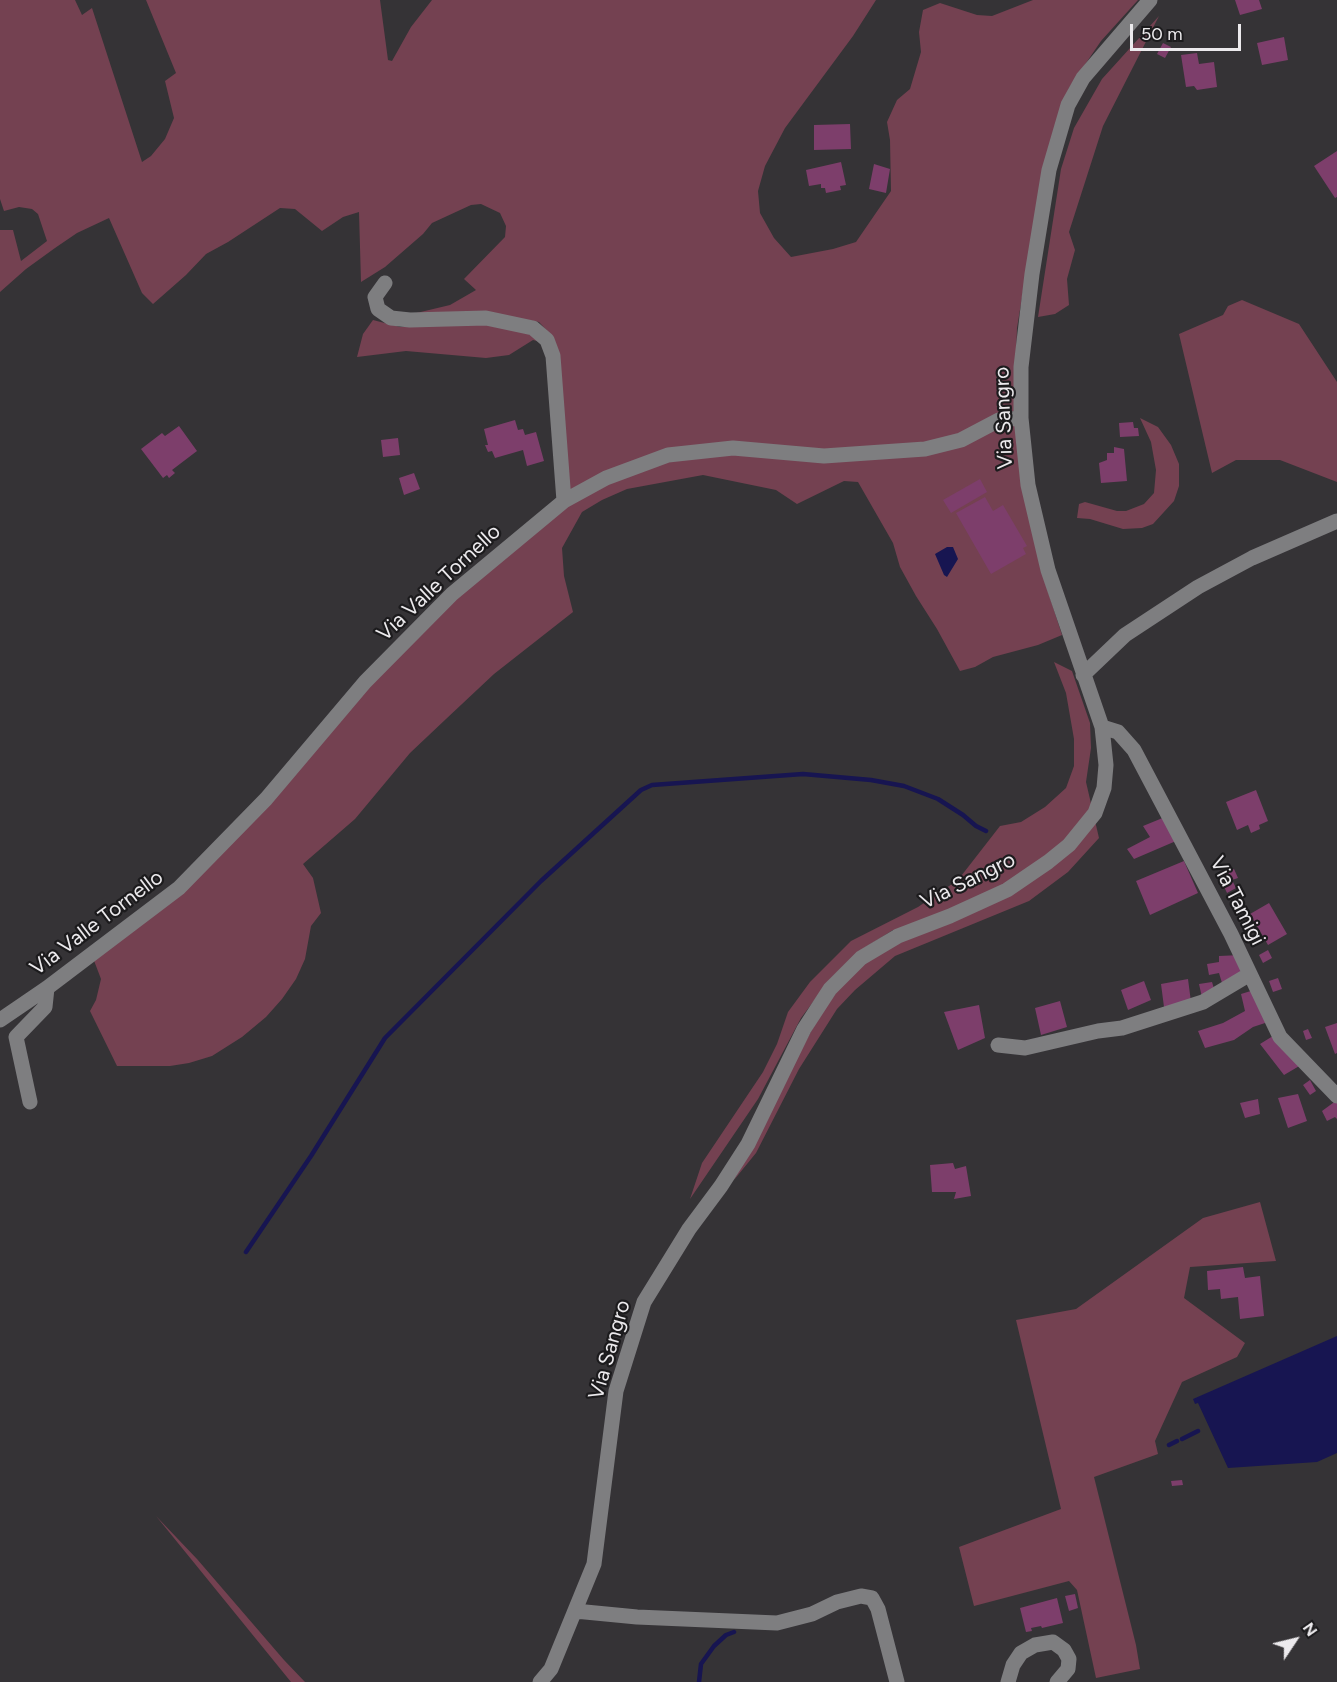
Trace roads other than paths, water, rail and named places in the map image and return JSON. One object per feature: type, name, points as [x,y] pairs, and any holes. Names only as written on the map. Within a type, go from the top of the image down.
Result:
[{"type":"street","name":"Via Sangro","points":[[540,1682],[551,1669],[594,1564],[616,1391],[644,1302],[689,1229],[748,1144],[804,1029],[830,989],[861,958],[898,936],[1007,890],[1069,845],[1095,813],[1104,788],[1106,765],[1102,727],[1048,570],[1028,485],[1021,418],[1021,367],[1032,274],[1049,170],[1068,105],[1083,78],[1150,0]]},
{"type":"street","points":[[385,283],[375,297],[378,309],[391,318],[410,320],[486,318],[533,328],[547,340],[553,356],[564,501]]},
{"type":"street","name":"Via Valle Tornello","points":[[0,1020],[47,988],[179,888],[266,799],[365,682],[452,594],[564,501],[606,478],[668,455],[733,448],[824,456],[925,449],[962,440],[999,420],[1021,418]]},
{"type":"street","points":[[1083,675],[1125,635],[1198,586],[1252,558],[1337,521]]},
{"type":"street","name":"Via Tamigi","points":[[1102,727],[1118,732],[1134,750],[1226,924],[1280,1037],[1337,1096]]},
{"type":"street","points":[[999,1045],[1025,1048],[1098,1031],[1122,1028],[1203,1002],[1250,974]]},
{"type":"street","points":[[30,1102],[16,1037],[45,1007],[47,988]]},
{"type":"street","points":[[575,1611],[681,1620],[777,1623],[812,1614],[837,1602],[861,1596],[872,1598],[878,1609],[897,1682]]},
{"type":"street","points":[[1008,1682],[1013,1665],[1021,1653],[1035,1645],[1053,1642],[1064,1650],[1069,1659],[1068,1670],[1057,1682]]},
{"type":"waterway","points":[[246,1252],[311,1156],[385,1038],[541,881],[641,790],[652,785],[803,774],[871,780],[904,786],[938,799],[986,831]]},
{"type":"waterway","points":[[1182,1439],[1198,1431]]},
{"type":"waterway","points":[[1169,1445],[1177,1441]]},
{"type":"waterway","points":[[699,1682],[701,1664],[714,1646],[726,1635],[734,1632]]}]
